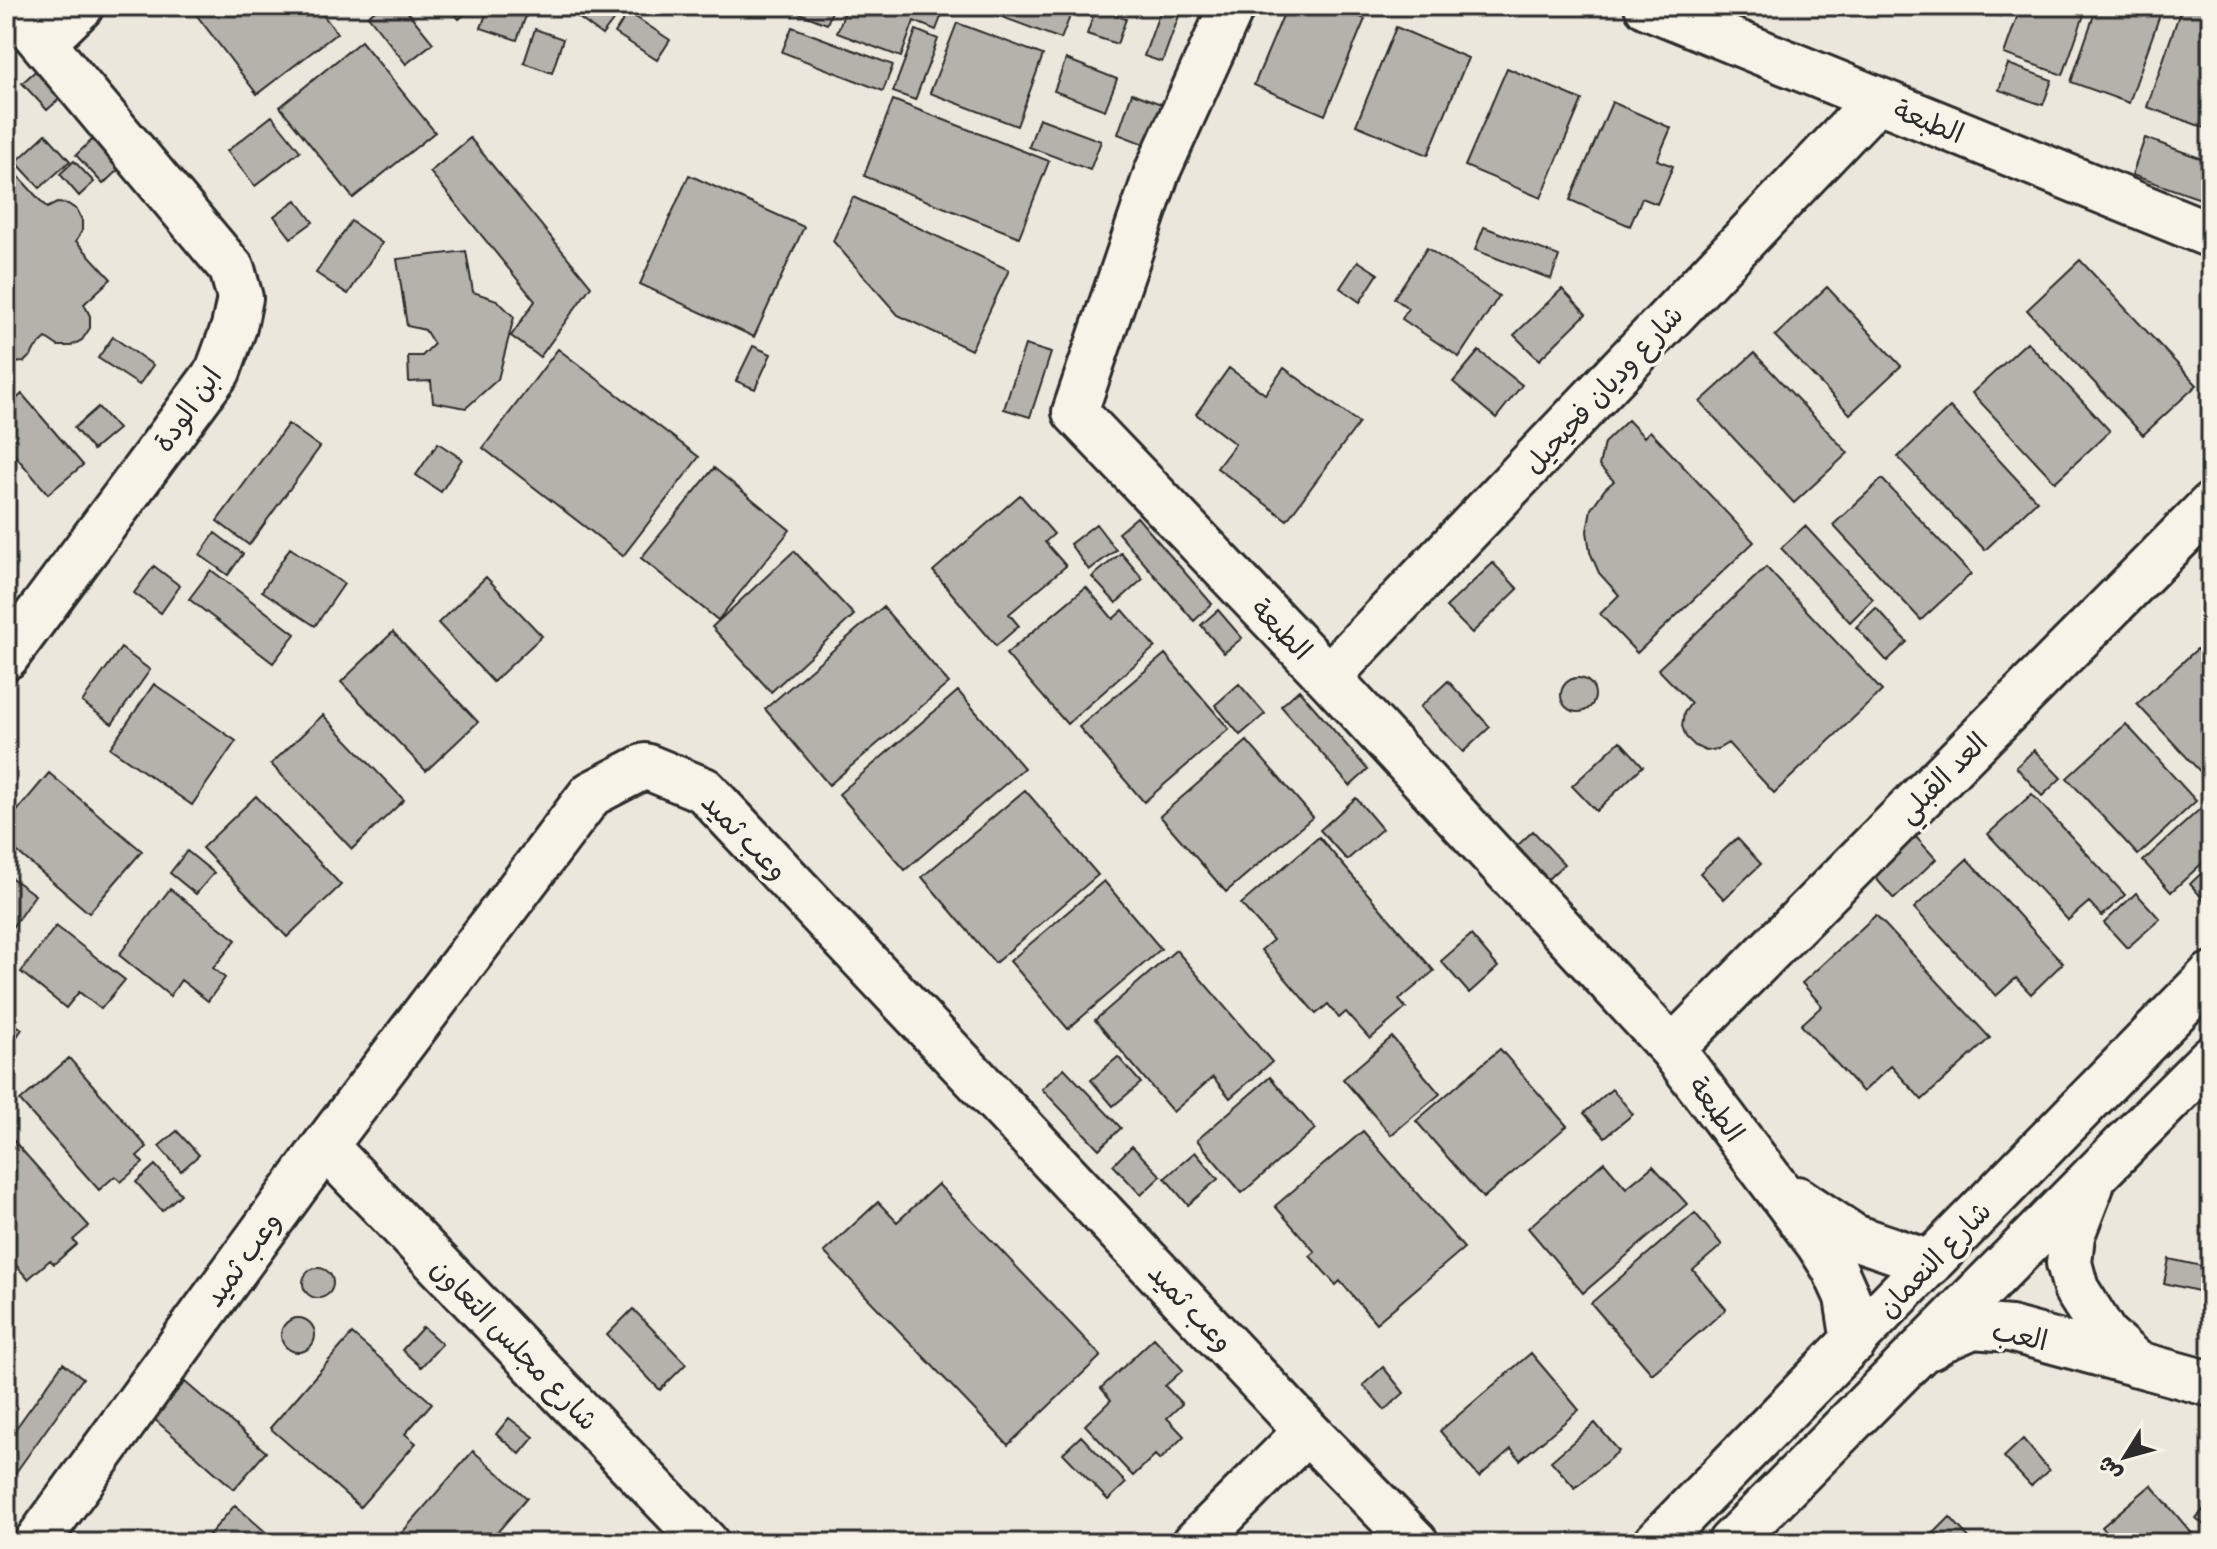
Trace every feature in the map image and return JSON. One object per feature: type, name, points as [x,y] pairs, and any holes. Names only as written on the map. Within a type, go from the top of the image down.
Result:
[{"type":"street","name":"ابن الودة","points":[[6,657],[218,371],[234,327],[240,298],[232,269],[12,6]]},
{"type":"street","points":[[43,43],[81,6]]},
{"type":"street","name":"الطبعة","points":[[1232,6],[1157,172],[1075,412],[1328,677],[1672,1049],[1834,1268],[1847,1297],[1854,1342]]},
{"type":"street","name":"الطبعة","points":[[1647,6],[2211,235]]},
{"type":"street","name":"شارع وديان فحيحيل","points":[[1328,677],[1877,100]]},
{"type":"street","name":"العد القبلي","points":[[1672,1049],[2211,505]]},
{"type":"street","name":"وعب ثميد","points":[[36,1543],[325,1146],[591,794],[645,766],[704,790],[1416,1543]]},
{"type":"street","name":"شارع النعمان","points":[[1656,1543],[2211,975]]},
{"type":"street","name":"شارع النعمان","points":[[1730,1543],[2211,1058]]},
{"type":"street","name":"شارع مجلس التعاون","points":[[325,1146],[706,1543]]},
{"type":"street","name":"العب","points":[[2094,1177],[2072,1235],[2069,1263],[2076,1289],[2105,1335],[2137,1364]]},
{"type":"street","name":"الطبعة","points":[[1769,1179],[1854,1237],[1930,1263]]},
{"type":"street","name":"العب","points":[[1909,1360],[1943,1339],[1973,1326],[2010,1329],[2211,1384]]},
{"type":"street","points":[[1195,1543],[1307,1431]]},
{"type":"building","points":[[197,6],[316,6],[337,33],[257,94],[192,9]]},
{"type":"building","points":[[380,6],[403,6],[433,43],[406,64],[368,16]]},
{"type":"building","points":[[448,6],[475,6],[459,19]]},
{"type":"building","points":[[489,6],[507,6],[527,13],[517,40],[481,28]]},
{"type":"building","points":[[563,6],[624,6],[602,35]]},
{"type":"building","points":[[781,6],[834,6],[827,24]]},
{"type":"building","points":[[847,6],[936,6],[944,9],[936,30],[914,21],[901,57],[837,33]]},
{"type":"building","points":[[973,6],[1074,6],[1061,39]]},
{"type":"building","points":[[1162,6],[1180,13],[1162,62],[1144,56]]},
{"type":"building","points":[[1287,6],[1336,6],[1365,19],[1325,115],[1254,85]]},
{"type":"building","points":[[1971,6],[2003,6],[2000,16]]},
{"type":"building","points":[[2021,6],[2087,6],[2063,75],[2004,54]]},
{"type":"building","points":[[2097,6],[2163,6],[2129,103],[2071,82]]},
{"type":"building","points":[[2182,6],[2211,6],[2211,130],[2147,107]]},
{"type":"building","points":[[1096,8],[1126,19],[1117,44],[1087,34]]},
{"type":"building","points":[[628,12],[670,40],[657,60],[615,33]]},
{"type":"building","points":[[957,23],[1043,55],[1017,126],[930,93]]},
{"type":"building","points":[[792,27],[893,65],[883,91],[782,52]]},
{"type":"building","points":[[1396,27],[1468,58],[1428,155],[1356,125]]},
{"type":"building","points":[[535,29],[563,39],[552,73],[524,63]]},
{"type":"building","points":[[916,30],[938,39],[915,100],[893,92]]},
{"type":"building","points":[[361,41],[435,132],[353,198],[280,107]]},
{"type":"building","points":[[1066,59],[1117,79],[1105,110],[1054,91]]},
{"type":"building","points":[[2008,64],[2052,80],[2043,105],[1999,90]]},
{"type":"building","points":[[40,67],[64,95],[47,110],[22,83]]},
{"type":"building","points":[[1507,68],[1582,100],[1541,198],[1465,166]]},
{"type":"building","points":[[1132,93],[1164,105],[1149,146],[1118,134]]},
{"type":"building","points":[[893,100],[1049,161],[1019,237],[864,176]]},
{"type":"building","points":[[1612,102],[1671,128],[1657,160],[1673,166],[1657,204],[1642,198],[1630,226],[1570,200]]},
{"type":"building","points":[[272,116],[300,151],[255,186],[227,151]]},
{"type":"building","points":[[1039,118],[1101,141],[1090,170],[1029,147]]},
{"type":"building","points":[[46,134],[70,161],[40,188],[16,162]]},
{"type":"building","points":[[95,137],[122,166],[103,184],[76,155]]},
{"type":"building","points":[[470,138],[591,286],[540,357],[511,336],[535,301],[430,172]]},
{"type":"building","points":[[2145,138],[2211,162],[2209,202],[2132,175]]},
{"type":"building","points":[[74,161],[94,182],[79,196],[60,174]]},
{"type":"building","points":[[689,175],[804,227],[754,337],[640,284]]},
{"type":"building","points":[[18,176],[47,208],[57,203],[68,204],[77,210],[82,220],[82,231],[76,241],[111,279],[84,304],[90,316],[90,328],[82,340],[71,346],[58,346],[46,338],[24,362],[12,363],[6,358],[6,187]]},
{"type":"building","points":[[853,197],[1009,270],[971,350],[898,315],[833,241]]},
{"type":"building","points":[[296,200],[313,222],[291,238],[274,216]]},
{"type":"building","points":[[351,221],[382,243],[348,294],[316,273]]},
{"type":"building","points":[[1484,227],[1559,256],[1551,279],[1475,250]]},
{"type":"building","points":[[1427,248],[1499,296],[1459,357],[1402,319],[1408,308],[1394,298]]},
{"type":"building","points":[[466,251],[473,292],[497,300],[514,317],[498,379],[466,408],[433,402],[431,381],[409,382],[408,356],[422,356],[434,344],[425,330],[407,326],[397,259]]},
{"type":"building","points":[[2080,260],[2197,385],[2143,435],[2027,310]]},
{"type":"building","points":[[1358,261],[1378,274],[1360,302],[1340,288]]},
{"type":"building","points":[[1827,287],[1901,366],[1850,414],[1775,336]]},
{"type":"building","points":[[1562,289],[1586,314],[1539,360],[1514,335]]},
{"type":"building","points":[[113,337],[153,365],[139,385],[98,358]]},
{"type":"building","points":[[2027,342],[2110,431],[2055,482],[1972,393]]},
{"type":"building","points":[[1025,345],[1051,353],[1030,417],[1004,409]]},
{"type":"building","points":[[753,346],[771,354],[755,389],[736,381]]},
{"type":"building","points":[[558,349],[699,457],[623,556],[483,448]]},
{"type":"building","points":[[1479,351],[1522,385],[1496,418],[1453,382]]},
{"type":"building","points":[[1754,353],[1848,453],[1794,503],[1700,402]]},
{"type":"building","points":[[1229,368],[1265,394],[1284,368],[1359,423],[1287,520],[1217,468],[1235,444],[1196,414]]},
{"type":"building","points":[[22,394],[83,465],[48,494],[6,445],[6,408]]},
{"type":"building","points":[[98,407],[118,429],[93,450],[74,428]]},
{"type":"building","points":[[1950,407],[2037,501],[1985,550],[1898,457]]},
{"type":"building","points":[[1628,420],[1644,437],[1650,431],[1754,542],[1637,653],[1600,614],[1619,595],[1599,573],[1590,552],[1587,531],[1591,509],[1614,481],[1599,466],[1604,443]]},
{"type":"building","points":[[288,424],[320,447],[249,545],[217,521]]},
{"type":"building","points":[[438,443],[462,459],[441,492],[416,475]]},
{"type":"building","points":[[714,468],[790,530],[718,620],[641,558]]},
{"type":"building","points":[[1882,479],[1971,574],[1921,620],[1833,525]]},
{"type":"building","points":[[1020,495],[1054,534],[1045,542],[1066,566],[1009,614],[1019,626],[996,646],[933,571]]},
{"type":"building","points":[[1137,517],[1212,604],[1194,621],[1118,533]]},
{"type":"building","points":[[1096,524],[1116,550],[1089,570],[1070,544]]},
{"type":"building","points":[[1805,526],[1873,599],[1850,622],[1781,548]]},
{"type":"building","points":[[215,533],[243,554],[228,575],[200,555]]},
{"type":"building","points":[[290,548],[344,584],[315,626],[262,591]]},
{"type":"building","points":[[794,551],[854,615],[771,692],[712,627]]},
{"type":"building","points":[[1121,553],[1143,579],[1116,603],[1092,577]]},
{"type":"building","points":[[1493,563],[1518,589],[1472,633],[1446,607]]},
{"type":"building","points":[[154,566],[180,586],[161,613],[134,593]]},
{"type":"building","points":[[1766,567],[1882,691],[1774,793],[1728,743],[1706,751],[1686,737],[1682,726],[1684,713],[1691,703],[1658,669]]},
{"type":"building","points":[[211,570],[295,634],[273,663],[189,599]]},
{"type":"building","points":[[486,577],[542,636],[493,682],[438,623]]},
{"type":"building","points":[[1086,587],[1113,619],[1123,610],[1155,647],[1067,724],[1006,654]]},
{"type":"building","points":[[883,607],[949,683],[829,785],[765,709]]},
{"type":"building","points":[[1876,608],[1907,642],[1887,661],[1856,627]]},
{"type":"building","points":[[1218,610],[1242,638],[1224,653],[1201,625]]},
{"type":"building","points":[[393,632],[478,722],[426,771],[341,682]]},
{"type":"building","points":[[121,648],[150,670],[112,724],[82,702]]},
{"type":"building","points":[[2197,649],[2211,664],[2209,781],[2137,704]]},
{"type":"building","points":[[1165,654],[1229,729],[1144,802],[1079,727]]},
{"type":"building","points":[[1578,678],[1590,683],[1595,695],[1590,707],[1578,712],[1566,707],[1561,695],[1566,683]]},
{"type":"building","points":[[1448,681],[1490,727],[1463,752],[1420,707]]},
{"type":"building","points":[[154,684],[236,741],[192,805],[110,748]]},
{"type":"building","points":[[1239,684],[1265,714],[1240,735],[1215,705]]},
{"type":"building","points":[[1299,690],[1368,770],[1350,786],[1281,706]]},
{"type":"building","points":[[958,691],[1024,768],[905,870],[839,794]]},
{"type":"building","points":[[323,715],[404,800],[352,849],[271,764]]},
{"type":"building","points":[[2126,724],[2196,801],[2138,855],[2067,778]]},
{"type":"building","points":[[1247,741],[1313,817],[1226,892],[1160,816]]},
{"type":"building","points":[[1620,741],[1643,766],[1596,811],[1572,786]]},
{"type":"building","points":[[2034,750],[2061,778],[2042,796],[2016,767]]},
{"type":"building","points":[[49,773],[142,851],[89,913],[6,842],[6,824]]},
{"type":"building","points":[[1025,790],[1098,875],[995,963],[922,877]]},
{"type":"building","points":[[2032,794],[2125,895],[2102,916],[2089,902],[2068,920],[1988,834]]},
{"type":"building","points":[[256,796],[341,885],[287,937],[202,848]]},
{"type":"building","points":[[1356,798],[1382,829],[1347,860],[1320,830]]},
{"type":"building","points":[[2211,799],[2211,855],[2171,892],[2143,861]]},
{"type":"building","points":[[1533,831],[1564,864],[1548,879],[1517,846]]},
{"type":"building","points":[[1915,836],[1936,859],[1894,899],[1873,875]]},
{"type":"building","points":[[1319,837],[1434,971],[1399,1000],[1406,1008],[1370,1039],[1346,1012],[1339,1018],[1328,1004],[1316,1014],[1261,950],[1273,940],[1241,904]]},
{"type":"building","points":[[1737,838],[1761,864],[1724,899],[1700,873]]},
{"type":"building","points":[[187,851],[214,873],[196,894],[170,873]]},
{"type":"building","points":[[1967,859],[2063,963],[2031,994],[2016,978],[1996,996],[1914,908]]},
{"type":"building","points":[[2211,864],[2211,908],[2190,884]]},
{"type":"building","points":[[6,874],[35,895],[6,936]]},
{"type":"building","points":[[1104,881],[1161,949],[1068,1029],[1010,961]]},
{"type":"building","points":[[170,889],[236,940],[213,968],[225,978],[208,1001],[181,980],[170,996],[119,955]]},
{"type":"building","points":[[2136,893],[2160,919],[2127,948],[2104,923]]},
{"type":"building","points":[[1876,915],[1990,1038],[1922,1100],[1891,1066],[1863,1092],[1801,1025],[1822,1006],[1802,983]]},
{"type":"building","points":[[56,926],[125,980],[101,1009],[79,992],[66,1008],[21,972]]},
{"type":"building","points":[[1471,935],[1498,967],[1469,993],[1441,961]]},
{"type":"building","points":[[1176,950],[1272,1062],[1230,1098],[1213,1077],[1173,1112],[1095,1020]]},
{"type":"building","points":[[6,1018],[22,1029],[6,1053]]},
{"type":"building","points":[[1392,1037],[1440,1094],[1391,1135],[1343,1079]]},
{"type":"building","points":[[1500,1049],[1567,1126],[1483,1198],[1416,1121]]},
{"type":"building","points":[[1118,1057],[1141,1083],[1113,1106],[1091,1080]]},
{"type":"building","points":[[69,1058],[147,1147],[137,1156],[143,1163],[121,1182],[115,1176],[99,1190],[20,1101]]},
{"type":"building","points":[[1064,1068],[1121,1128],[1099,1149],[1042,1089]]},
{"type":"building","points":[[1270,1077],[1315,1129],[1242,1193],[1197,1140]]},
{"type":"building","points":[[1612,1089],[1633,1114],[1605,1137],[1584,1113]]},
{"type":"building","points":[[177,1131],[199,1155],[181,1171],[159,1146]]},
{"type":"building","points":[[1363,1131],[1464,1248],[1376,1323],[1340,1281],[1336,1285],[1310,1256],[1315,1252],[1275,1206]]},
{"type":"building","points":[[6,1132],[89,1226],[73,1240],[77,1244],[54,1264],[50,1260],[28,1279],[6,1254]]},
{"type":"building","points":[[1132,1146],[1161,1176],[1141,1195],[1113,1165]]},
{"type":"building","points":[[1195,1152],[1218,1179],[1188,1205],[1165,1178]]},
{"type":"building","points":[[1604,1162],[1626,1188],[1653,1166],[1687,1204],[1583,1293],[1528,1228]]},
{"type":"building","points":[[155,1165],[181,1194],[162,1211],[136,1182]]},
{"type":"building","points":[[938,1184],[1101,1356],[1008,1445],[824,1252],[878,1202],[897,1222]]},
{"type":"building","points":[[1695,1213],[1722,1245],[1693,1270],[1726,1309],[1652,1374],[1591,1303]]},
{"type":"building","points":[[2169,1259],[2211,1268],[2211,1294],[2164,1283]]},
{"type":"building","points":[[318,1268],[324,1269],[332,1277],[332,1289],[324,1297],[318,1298],[312,1297],[304,1289],[303,1283],[304,1277],[312,1269]]},
{"type":"building","points":[[633,1309],[686,1364],[660,1390],[607,1335]]},
{"type":"building","points":[[298,1318],[310,1323],[315,1335],[310,1347],[298,1352],[286,1347],[281,1335],[286,1323]]},
{"type":"building","points":[[423,1327],[442,1344],[421,1367],[402,1350]]},
{"type":"building","points":[[352,1334],[432,1403],[405,1434],[416,1443],[360,1507],[270,1428]]},
{"type":"building","points":[[1154,1338],[1183,1370],[1165,1386],[1182,1404],[1167,1418],[1184,1436],[1160,1460],[1155,1455],[1133,1476],[1085,1425],[1111,1400],[1101,1388]]},
{"type":"building","points":[[1531,1353],[1579,1410],[1520,1460],[1511,1449],[1479,1477],[1440,1431]]},
{"type":"building","points":[[63,1363],[83,1378],[9,1482],[6,1480],[6,1442]]},
{"type":"building","points":[[1383,1367],[1404,1393],[1385,1410],[1363,1385]]},
{"type":"building","points":[[185,1382],[266,1452],[234,1489],[153,1418]]},
{"type":"building","points":[[509,1418],[534,1437],[520,1454],[496,1434]]},
{"type":"building","points":[[1595,1423],[1619,1451],[1575,1488],[1551,1461]]},
{"type":"building","points":[[1081,1436],[1126,1483],[1108,1500],[1063,1453]]},
{"type":"building","points":[[2023,1439],[2049,1470],[2031,1486],[2004,1457]]},
{"type":"building","points":[[473,1451],[527,1498],[488,1543],[393,1543]]},
{"type":"building","points":[[2151,1485],[2200,1543],[2115,1543],[2102,1527]]},
{"type":"building","points":[[2211,1501],[2211,1532],[2196,1518]]},
{"type":"building","points":[[235,1505],[278,1543],[202,1543]]},
{"type":"building","points":[[1950,1517],[1972,1541],[1970,1543],[1939,1543],[1932,1535]]}]
